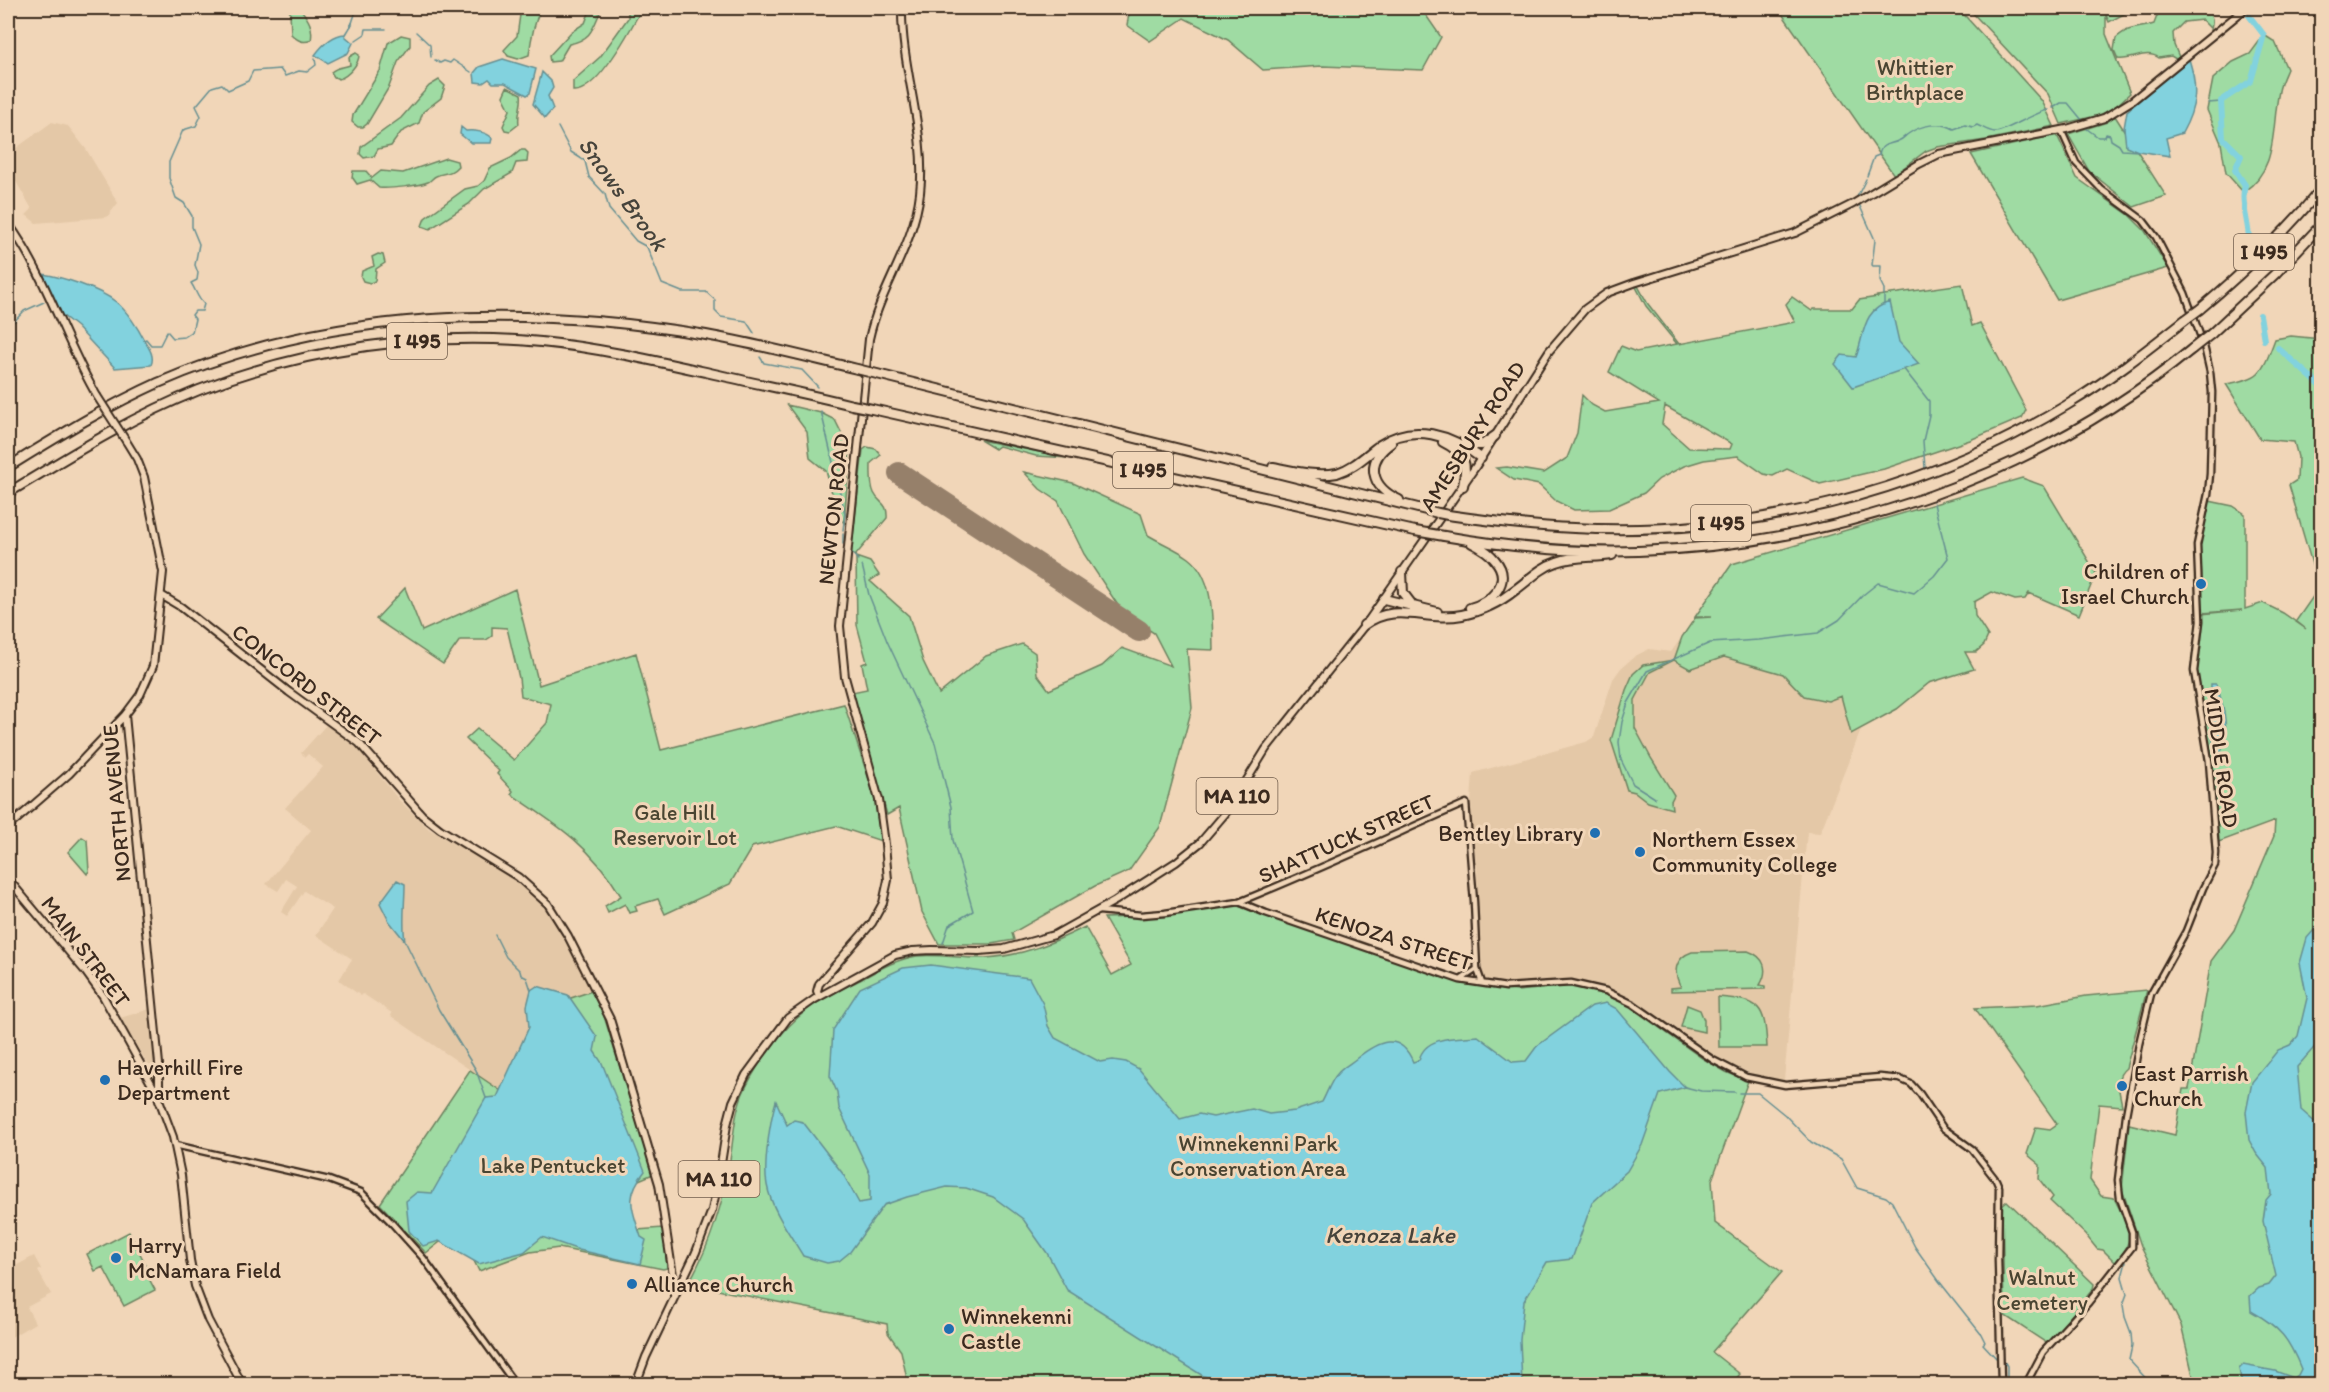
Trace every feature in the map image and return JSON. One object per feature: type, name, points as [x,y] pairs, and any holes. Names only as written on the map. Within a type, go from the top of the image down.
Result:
[{"type":"highway","name":"I 495","points":[[8,467],[98,413],[159,383],[239,353],[285,340],[349,327],[506,316],[587,321],[705,335],[780,350],[1438,513],[1547,526],[1640,529],[1737,521],[1827,503],[1894,484],[1984,449],[2025,429],[2099,384],[2200,309],[2251,264],[2322,188]]},
{"type":"highway","name":"I 495","points":[[8,493],[112,431],[156,408],[240,375],[290,361],[341,351],[391,344],[490,339],[567,345],[637,357],[1444,536],[1519,547],[1573,551],[1637,551],[1715,546],[1784,536],[1886,510],[1946,489],[2016,460],[2124,398],[2192,349],[2276,273],[2322,224]]},
{"type":"highway","points":[[1199,454],[1322,474],[1352,467],[1379,446],[1402,434],[1425,432],[1462,445],[1481,458]]},
{"type":"highway","points":[[1420,509],[1396,499],[1378,485],[1374,471],[1378,457],[1394,442],[1417,436],[1442,441],[1461,455],[1481,458]]},
{"type":"highway","points":[[1462,445],[1482,445],[1495,436]]},
{"type":"highway","points":[[1461,455],[1466,472],[1462,486]]},
{"type":"highway","points":[[1382,601],[1433,612],[1453,612],[1490,601],[1501,582],[1501,570],[1496,560],[1468,540]]},
{"type":"highway","points":[[1364,625],[1375,616],[1386,613],[1445,617],[1480,610],[1498,602],[1542,569],[1558,561],[1637,551]]},
{"type":"highway","points":[[1402,572],[1403,593],[1414,607]]},
{"type":"highway","points":[[1382,601],[1406,613]]},
{"type":"main road","name":"NEWTON ROAD","points":[[821,995],[817,991],[819,984],[872,923],[883,903],[888,880],[879,800],[846,678],[840,626],[869,343],[880,303],[910,237],[921,183],[920,148],[904,43],[902,8]]},
{"type":"main road","name":"AMESBURY ROAD","points":[[821,995],[895,955],[932,950],[1004,950],[1054,935],[1119,898],[1176,862],[1200,843],[1219,823],[1266,749],[1382,601],[1481,458],[1541,362],[1585,309],[1607,293],[1668,271],[1796,233],[1853,204],[1939,154],[2061,130],[2097,120],[2125,106],[2246,8]]},
{"type":"main road","name":"NORTH AVENUE","points":[[8,223],[26,250],[75,357],[142,471],[161,558],[161,595],[153,666],[140,695],[125,715],[159,1064],[159,1100]]},
{"type":"main road","name":"CONCORD STREET","points":[[161,595],[181,607],[295,697],[359,743],[422,815],[440,829],[518,877],[548,904],[568,936],[610,1019],[659,1184],[674,1282],[674,1298]]},
{"type":"main road","points":[[8,827],[69,774],[125,715]]},
{"type":"main road","points":[[115,724],[126,731]]},
{"type":"main road","name":"MAIN STREET","points":[[8,879],[103,996],[148,1075],[175,1145],[195,1286],[208,1320],[242,1384]]},
{"type":"main road","name":"MA 110","points":[[636,1384],[646,1357],[696,1252],[712,1210],[727,1125],[735,1096],[746,1075],[788,1018],[821,995]]},
{"type":"street","name":"MIDDLE ROAD","points":[[2026,1384],[2046,1347],[2088,1303],[2132,1247],[2132,1232],[2119,1192],[2118,1180],[2126,1115],[2139,1044],[2151,994],[2187,931],[2198,900],[2215,865],[2217,853],[2209,761],[2194,671],[2200,621],[2197,545],[2210,474],[2212,393],[2208,365],[2185,293],[2156,237],[2143,220],[2101,189],[2076,163],[2061,130]]},
{"type":"street","name":"SHATTUCK STREET","points":[[1239,902],[1308,874],[1466,803],[1476,924],[1477,969]]},
{"type":"street","points":[[1119,898],[1120,912]]},
{"type":"street","points":[[1097,911],[1141,915],[1239,902]]},
{"type":"street","name":"KENOZA STREET","points":[[1239,902],[1266,914],[1460,980],[1506,987],[1571,983],[1606,991],[1633,1004],[1722,1066],[1746,1077],[1791,1084],[1880,1077],[1900,1079],[1911,1084],[1943,1128],[1972,1149],[1999,1187],[2001,1384]]},
{"type":"street","points":[[1460,980],[1477,969],[1482,983]]},
{"type":"street","points":[[175,1145],[329,1180],[361,1192],[424,1259],[515,1384]]},
{"type":"shaded area","points":[[52,122],[68,126],[86,149],[118,203],[107,217],[36,223],[26,215],[32,209],[8,168],[8,154]]},
{"type":"shaded area","name":"Northern Essex Community College","points":[[1806,593],[1842,698],[1851,734],[1861,730],[1820,833],[1807,832],[1784,1080],[1758,1076],[1722,1062],[1637,1003],[1608,989],[1561,979],[1515,984],[1490,981],[1484,978],[1479,965],[1477,869],[1470,816],[1473,773],[1586,742],[1594,737],[1613,679],[1621,668],[1635,656],[1649,649],[1671,652],[1692,623],[1752,618],[1791,607]]},
{"type":"shaded area","points":[[327,724],[359,750],[399,800],[429,829],[511,877],[540,901],[559,929],[592,991],[568,999],[533,1029],[507,1095],[391,1016],[392,1013],[363,994],[361,996],[339,980],[352,959],[316,935],[333,909],[304,891],[287,916],[281,912],[297,886],[286,879],[278,891],[266,884],[311,830],[285,808],[323,767],[308,754],[305,757],[301,753]]},
{"type":"shaded area","points":[[150,1009],[157,1076],[156,1078],[120,1018]]},
{"type":"shaded area","points":[[34,1256],[41,1269],[38,1271],[51,1294],[27,1307],[35,1323],[8,1339],[8,1270]]},
{"type":"green space","points":[[2196,7],[2204,9],[2212,20],[2211,29],[2202,20],[2184,22],[2173,33],[2174,45],[2179,57],[2176,59],[2171,56],[2159,58],[2144,55],[2118,59],[2114,50],[2116,38],[2130,29],[2154,24],[2160,8]]},
{"type":"green space","points":[[287,8],[300,8],[311,26],[311,40],[300,41],[291,34],[290,12]]},
{"type":"green space","points":[[521,8],[541,8],[536,19],[529,55],[518,59],[508,56],[504,50],[517,36]]},
{"type":"green space","points":[[591,8],[602,8],[588,35],[569,44],[559,61],[550,62],[549,56],[571,32],[585,23]]},
{"type":"green space","points":[[628,8],[642,8],[613,57],[592,82],[582,89],[573,91],[573,81],[600,57],[628,18]]},
{"type":"green space","points":[[1130,8],[1421,8],[1441,37],[1423,70],[1322,66],[1263,70],[1228,40],[1184,18],[1150,41],[1127,25]]},
{"type":"green space","name":"Whittier Birthplace","points":[[1778,8],[1958,8],[2042,101],[2054,126],[1937,147],[1926,151],[1894,175]]},
{"type":"green space","name":"Whittier Birthplace","points":[[1968,8],[2135,8],[2109,22],[2106,15],[2106,34],[2130,93],[2112,110],[2061,124],[2048,94]]},
{"type":"green space","points":[[401,35],[410,37],[410,46],[398,62],[389,87],[367,124],[358,127],[352,122],[353,115],[380,71],[388,43]]},
{"type":"green space","points":[[2264,35],[2275,42],[2287,69],[2280,88],[2272,147],[2268,160],[2255,183],[2243,192],[2226,173],[2221,143],[2207,110],[2213,79],[2233,62],[2250,54]]},
{"type":"green space","points":[[356,53],[359,58],[352,69],[339,79],[334,77],[331,72],[350,65],[349,57]]},
{"type":"green space","points":[[439,80],[445,86],[441,98],[423,112],[419,123],[401,132],[391,146],[378,149],[374,156],[364,158],[360,154],[361,147],[401,118],[429,86]]},
{"type":"green space","points":[[507,87],[521,94],[519,124],[510,131],[505,130],[503,126],[510,110],[503,96]]},
{"type":"green space","points":[[2115,116],[2166,196],[2134,207],[2089,171],[2068,134],[2107,122]]},
{"type":"green space","name":"Whittier Birthplace","points":[[2057,135],[2077,178],[2129,215],[2145,231],[2168,268],[2057,300],[1971,154]]},
{"type":"green space","points":[[521,150],[528,153],[527,162],[516,163],[512,173],[484,189],[469,204],[430,229],[422,226],[425,218],[465,189],[478,186],[484,181],[490,168],[511,158]]},
{"type":"green space","points":[[446,158],[457,161],[458,166],[450,172],[418,185],[379,188],[370,180],[357,184],[352,177],[353,171],[366,171],[372,178],[381,171],[403,173]]},
{"type":"green space","points":[[378,254],[383,255],[385,263],[376,269],[375,281],[370,283],[363,281],[362,271],[374,266],[372,257]]},
{"type":"green space","points":[[1962,284],[1972,326],[1980,323],[2026,410],[2022,418],[1970,440],[1884,469],[1820,484],[1787,469],[1773,476],[1764,474],[1738,456],[1704,460],[1684,466],[1659,479],[1644,493],[1609,509],[1574,510],[1556,501],[1539,485],[1514,480],[1496,468],[1507,467],[1544,473],[1567,458],[1577,433],[1582,395],[1592,405],[1605,412],[1659,403],[1609,372],[1621,346],[1636,352],[1677,344],[1646,306],[1636,287],[1638,286],[1648,304],[1679,344],[1795,322],[1786,304],[1792,297],[1812,311],[1814,309],[1852,309],[1859,300]],"holes":[[[1665,406],[1732,444],[1730,449],[1689,448],[1662,424]]]},
{"type":"green space","points":[[2291,336],[2321,339],[2321,1384],[2195,1384],[2181,1325],[2141,1246],[2122,1189],[2129,1124],[2175,1135],[2183,1089],[2189,1089],[2211,961],[2234,930],[2274,836],[2275,821],[2216,843],[2212,795],[2194,679],[2201,614],[2242,610],[2202,613],[2198,549],[2209,501],[2233,506],[2245,514],[2245,609],[2263,603],[2306,629],[2296,621],[2319,588],[2289,485],[2297,480],[2298,457],[2294,442],[2260,439],[2226,384],[2254,376],[2267,360],[2275,339]]},
{"type":"green space","points":[[787,405],[821,413],[835,420],[843,436],[849,441],[844,523],[838,515],[826,471],[810,458],[807,432]]},
{"type":"green space","points":[[980,440],[1069,458],[1036,456],[999,446],[995,449]]},
{"type":"green space","points":[[867,447],[876,449],[881,455],[871,463],[871,483],[876,497],[885,506],[887,518],[855,556],[851,552],[863,450]]},
{"type":"green space","points":[[1024,472],[1073,483],[1141,514],[1148,535],[1189,558],[1204,577],[1208,588],[1212,613],[1213,650],[1187,649],[1192,708],[1160,827],[1129,871],[1095,886],[1012,933],[1014,940],[991,944],[939,944],[922,912],[899,808],[887,815],[852,692],[867,689],[862,664],[867,662],[857,625],[856,557],[870,562],[879,575],[870,581],[909,616],[923,661],[939,694],[986,656],[1022,644],[1035,653],[1037,674],[1049,690],[1102,666],[1122,648],[1171,666],[1154,633],[1123,613],[1084,554],[1058,501],[1040,489]]},
{"type":"green space","points":[[2022,478],[2044,486],[2096,573],[2079,615],[2029,593],[2025,599],[2015,600],[1992,592],[1974,602],[1975,616],[1988,636],[1984,645],[1976,652],[1965,652],[1974,669],[1929,683],[1897,709],[1851,734],[1841,696],[1828,701],[1804,696],[1783,674],[1724,657],[1690,669],[1674,660],[1682,637],[1695,618],[1712,617],[1695,617],[1732,564]]},
{"type":"green space","name":"Gale Hill Reservoir Lot","points":[[405,588],[422,631],[515,589],[539,685],[636,653],[661,750],[844,704],[874,795],[881,841],[836,826],[752,847],[730,884],[665,914],[658,899],[635,906],[637,911],[629,913],[625,904],[608,913],[605,906],[621,896],[598,864],[573,838],[511,794],[513,791],[497,774],[499,771],[466,739],[477,729],[514,760],[547,723],[551,704],[521,696],[507,628],[492,627],[492,636],[486,640],[460,640],[443,664],[376,619]]},
{"type":"green space","points":[[1674,660],[1650,672],[1635,700],[1635,728],[1674,795],[1671,801],[1672,809],[1648,802],[1635,792],[1627,790],[1611,740],[1633,674],[1643,665]]},
{"type":"green space","points":[[82,837],[87,840],[89,871],[87,874],[68,852]]},
{"type":"green space","name":"Winnekenni Park Conservation Area","points":[[1235,905],[1464,984],[1517,991],[1571,986],[1600,992],[1629,1006],[1702,1058],[1748,1081],[1712,1180],[1715,1223],[1782,1272],[1712,1352],[1740,1374],[1732,1384],[908,1384],[901,1351],[888,1333],[887,1324],[688,1284],[703,1255],[719,1209],[741,1097],[764,1057],[780,1036],[813,1005],[903,959],[917,956],[977,958],[1012,955],[1049,943],[1085,927],[1112,975],[1131,965],[1104,918],[1165,916]]},
{"type":"green space","points":[[1748,951],[1762,960],[1765,969],[1760,985],[1765,986],[1765,989],[1671,991],[1671,988],[1681,987],[1676,971],[1678,962],[1686,955],[1692,952]]},
{"type":"green space","points":[[2147,990],[2126,1068],[2118,1081],[2122,1106],[2099,1104],[2090,1180],[2101,1196],[2114,1198],[2127,1224],[2129,1238],[2116,1263],[2103,1250],[2097,1249],[2085,1234],[2050,1201],[2053,1197],[2039,1179],[2040,1165],[2027,1154],[2036,1127],[2050,1129],[2057,1124],[1975,1008],[2037,1005],[2086,996]]},
{"type":"green space","name":"Lake Pentucket","points":[[592,991],[603,1013],[653,1174],[634,1182],[629,1204],[637,1230],[663,1228],[667,1268],[559,1248],[530,1252],[479,1271],[473,1259],[444,1239],[426,1253],[380,1204],[470,1070],[507,1095],[568,999]]},
{"type":"green space","points":[[1718,997],[1743,1000],[1757,1007],[1764,1022],[1767,1047],[1719,1047]]},
{"type":"green space","points":[[1687,1005],[1700,1010],[1704,1020],[1704,1032],[1681,1027]]},
{"type":"green space","name":"Walnut Cemetery","points":[[2007,1201],[2094,1284],[2093,1289],[2048,1344],[2004,1315],[2002,1205]]},
{"type":"green space","points":[[129,1232],[149,1271],[146,1273],[155,1290],[124,1306],[103,1267],[95,1271],[87,1254]]},
{"type":"water","points":[[352,23],[345,36],[353,43],[348,53],[328,63],[315,55],[328,41],[345,34]]},
{"type":"water","points":[[503,59],[536,69],[530,93],[527,95],[505,83],[493,83],[489,79],[483,83],[475,82],[474,73],[479,67]]},
{"type":"water","points":[[2189,59],[2195,88],[2193,105],[2182,133],[2166,138],[2170,156],[2138,151],[2126,146],[2124,128],[2127,111]]},
{"type":"water","points":[[542,72],[551,81],[553,88],[548,96],[553,109],[545,118],[533,104]]},
{"type":"water","points":[[461,127],[466,131],[487,134],[492,138],[491,143],[471,143],[460,134]]},
{"type":"water","points":[[42,274],[81,284],[116,302],[132,320],[149,349],[152,355],[151,365],[115,368],[77,327],[57,311]]},
{"type":"water","points":[[1890,302],[1899,342],[1919,364],[1853,387],[1835,364],[1842,355],[1856,357],[1869,317],[1881,306]]},
{"type":"water","points":[[2211,684],[2216,684],[2225,720],[2225,738],[2219,755],[2211,731]]},
{"type":"water","points":[[397,880],[405,884],[405,941],[389,921],[380,903]]},
{"type":"water","points":[[2321,922],[2320,1041],[2297,1067],[2301,1110],[2317,1124],[2315,1145],[2321,1158],[2321,1384],[2242,1384],[2239,1369],[2243,1365],[2275,1371],[2294,1378],[2301,1369],[2288,1342],[2276,1328],[2251,1311],[2250,1296],[2259,1288],[2269,1285],[2276,1276],[2263,1221],[2266,1200],[2271,1194],[2268,1168],[2249,1140],[2246,1112],[2252,1082],[2278,1050],[2290,1045],[2298,1036],[2307,998],[2300,963],[2307,938]]},
{"type":"water","name":"Kenoza Lake","points":[[931,965],[1029,978],[1043,1004],[1048,1026],[1055,1038],[1100,1062],[1113,1060],[1126,1062],[1139,1069],[1180,1119],[1199,1114],[1213,1117],[1252,1109],[1269,1114],[1295,1111],[1322,1102],[1333,1079],[1340,1071],[1372,1047],[1388,1042],[1395,1042],[1402,1046],[1413,1062],[1419,1060],[1422,1052],[1435,1042],[1443,1039],[1478,1036],[1513,1062],[1526,1061],[1537,1046],[1592,1006],[1606,1003],[1617,1009],[1685,1087],[1660,1094],[1642,1145],[1627,1171],[1592,1203],[1572,1259],[1547,1262],[1524,1301],[1520,1340],[1522,1384],[1241,1384],[1203,1376],[1067,1290],[1047,1253],[1023,1219],[993,1197],[966,1188],[947,1187],[884,1205],[850,1252],[839,1261],[827,1263],[803,1256],[777,1213],[767,1185],[768,1143],[776,1101],[787,1125],[794,1120],[803,1122],[843,1174],[859,1203],[870,1201],[870,1174],[839,1108],[837,1092],[830,1076],[833,1030],[860,988],[903,968]]},
{"type":"water","name":"Lake Pentucket","points":[[537,986],[568,995],[597,1037],[594,1051],[602,1063],[645,1171],[638,1180],[632,1196],[635,1219],[641,1237],[646,1240],[640,1264],[579,1250],[542,1237],[524,1252],[479,1264],[439,1241],[423,1246],[409,1231],[406,1201],[417,1192],[432,1193],[486,1098],[497,1097],[529,1027],[527,1006],[531,990]]},
{"type":"waterway","name":"Snows Brook","points":[[351,26],[357,8]]},
{"type":"waterway","points":[[2247,13],[2264,35],[2251,81],[2221,101],[2223,138],[2241,156],[2235,170],[2245,185],[2244,205],[2249,240]]},
{"type":"waterway","name":"Snows Brook","points":[[356,40],[365,34],[366,29],[386,29]]},
{"type":"waterway","name":"Snows Brook","points":[[416,32],[430,45],[431,57]]},
{"type":"waterway","name":"Snows Brook","points":[[144,340],[146,339],[151,345],[160,345],[167,331],[173,338],[184,337],[192,332],[195,319],[192,315],[195,311],[202,311],[204,304],[191,283],[197,280],[198,273],[195,265],[199,244],[192,227],[192,216],[184,203],[176,198],[169,178],[169,162],[183,130],[196,126],[201,116],[196,106],[212,87],[222,84],[228,90],[248,81],[253,71],[280,69],[285,76],[299,71],[307,72],[316,65],[315,59]]},
{"type":"waterway","name":"Snows Brook","points":[[435,60],[440,63],[444,61],[450,63],[453,60],[471,72]]},
{"type":"waterway","points":[[2208,103],[2221,102]]},
{"type":"waterway","points":[[2053,108],[2061,103],[2068,103],[2082,120]]},
{"type":"waterway","points":[[1867,176],[1874,157],[1879,155],[1882,148],[1901,140],[1918,128],[1943,125],[1954,129],[1965,125],[1973,127],[1977,125],[1995,132],[2048,110]]},
{"type":"waterway","name":"Snows Brook","points":[[558,127],[571,152],[585,161],[589,177],[605,194],[609,209],[636,241],[647,247],[662,284],[682,292],[706,292],[715,300],[715,311],[721,317],[746,321],[754,333]]},
{"type":"waterway","points":[[2087,129],[2098,137],[2110,135],[2111,140],[2122,150],[2138,151]]},
{"type":"waterway","points":[[1857,197],[1866,179]]},
{"type":"waterway","points":[[1859,204],[1875,240],[1872,265],[1881,266],[1880,281],[1884,289],[1884,305]]},
{"type":"waterway","name":"Snows Brook","points":[[8,328],[24,311],[44,302]]},
{"type":"waterway","points":[[2260,315],[2264,340]]},
{"type":"waterway","points":[[2278,348],[2322,387]]},
{"type":"waterway","points":[[760,357],[764,363],[802,370],[818,387]]},
{"type":"waterway","points":[[1903,368],[1929,401],[1929,415],[1923,441],[1925,468]]},
{"type":"waterway","points":[[821,411],[845,514],[843,530]]},
{"type":"waterway","points":[[1655,798],[1633,784],[1621,760],[1619,742],[1628,703],[1647,671],[1710,643],[1818,633],[1839,620],[1878,583],[1914,593],[1934,576],[1948,558],[1933,500]]},
{"type":"waterway","points":[[843,534],[843,544]]},
{"type":"waterway","points":[[851,552],[858,560]]},
{"type":"waterway","points":[[862,565],[869,595],[887,641],[935,743],[951,807],[953,840],[973,911],[949,925],[943,943]]},
{"type":"waterway","points":[[495,935],[506,957],[521,975],[527,978],[531,990]]},
{"type":"waterway","points":[[405,941],[439,1010],[476,1070],[486,1098]]},
{"type":"waterway","points":[[1685,1087],[1701,1091],[1735,1092]]},
{"type":"waterway","points":[[1739,1093],[1758,1093],[1785,1115],[1811,1142],[1841,1159],[1857,1188],[1886,1197],[1892,1202],[1915,1247],[1981,1334],[1985,1342],[1983,1344],[1997,1359]]},
{"type":"waterway","points":[[2126,1262],[2122,1277],[2127,1294],[2123,1305],[2131,1333],[2132,1346],[2129,1360],[2151,1384]]},
{"type":"waterway","points":[[2004,1361],[2007,1366],[2007,1384]]},
{"type":"runway","points":[[899,473],[1139,631]]},
{"type":"place","name":"Children of Israel Church","points":[[2201,584]]},
{"type":"place","name":"Bentley Library","points":[[1595,833]]},
{"type":"place","name":"Northern Essex Community College","points":[[1640,852]]},
{"type":"place","name":"Haverhill Fire Department","points":[[105,1080]]},
{"type":"place","name":"East Parrish Church","points":[[2122,1086]]},
{"type":"place","name":"Harry McNamara Field","points":[[116,1258]]},
{"type":"place","name":"Alliance Church","points":[[632,1284]]},
{"type":"place","name":"Winnekenni Castle","points":[[949,1329]]}]
